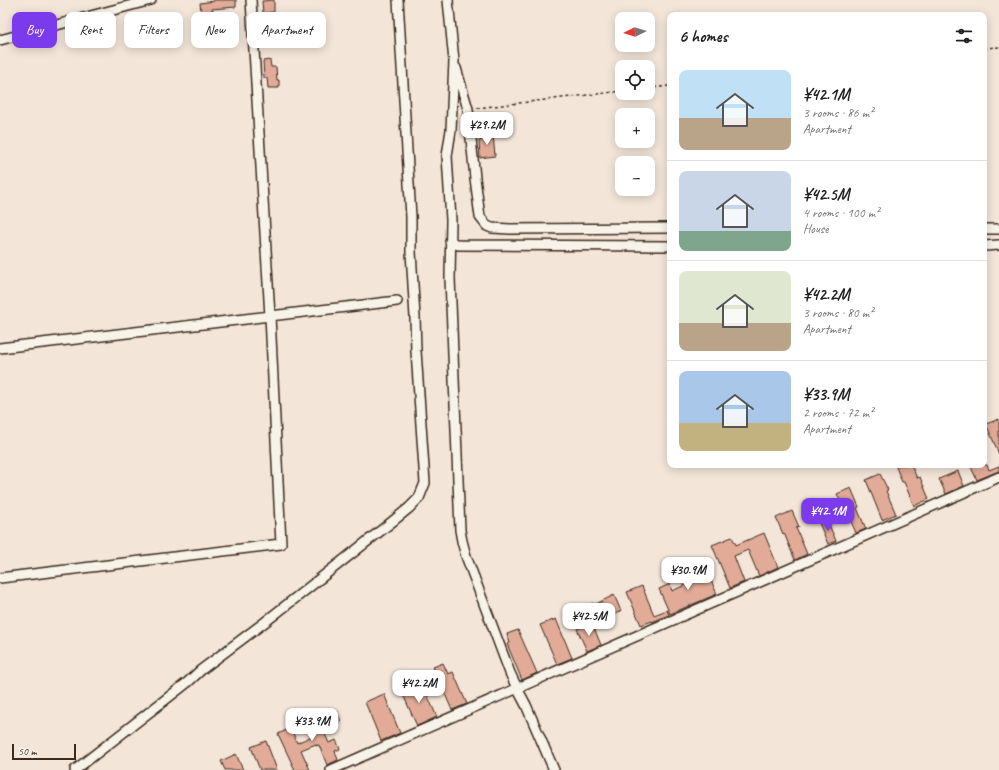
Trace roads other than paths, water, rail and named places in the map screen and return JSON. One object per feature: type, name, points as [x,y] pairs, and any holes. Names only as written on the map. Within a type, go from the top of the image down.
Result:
[{"type":"street","points":[[0,40],[151,0]]},
{"type":"street","points":[[0,578],[281,544],[270,316],[251,0]]},
{"type":"street","points":[[75,770],[265,622],[420,498],[425,483],[416,350],[411,252],[411,217],[398,0]]},
{"type":"street","points":[[448,0],[454,61],[451,130],[447,156],[451,220],[450,278],[460,530],[466,556],[517,688],[526,705],[554,770]]},
{"type":"street","points":[[454,61],[468,109],[480,217],[487,226],[492,228],[510,229],[667,228]]},
{"type":"street","points":[[987,229],[999,229]]},
{"type":"street","points":[[450,241],[458,245],[667,246]]},
{"type":"street","points":[[987,246],[999,245]]},
{"type":"street","points":[[0,348],[397,300]]},
{"type":"street","points":[[331,770],[999,477]]}]
